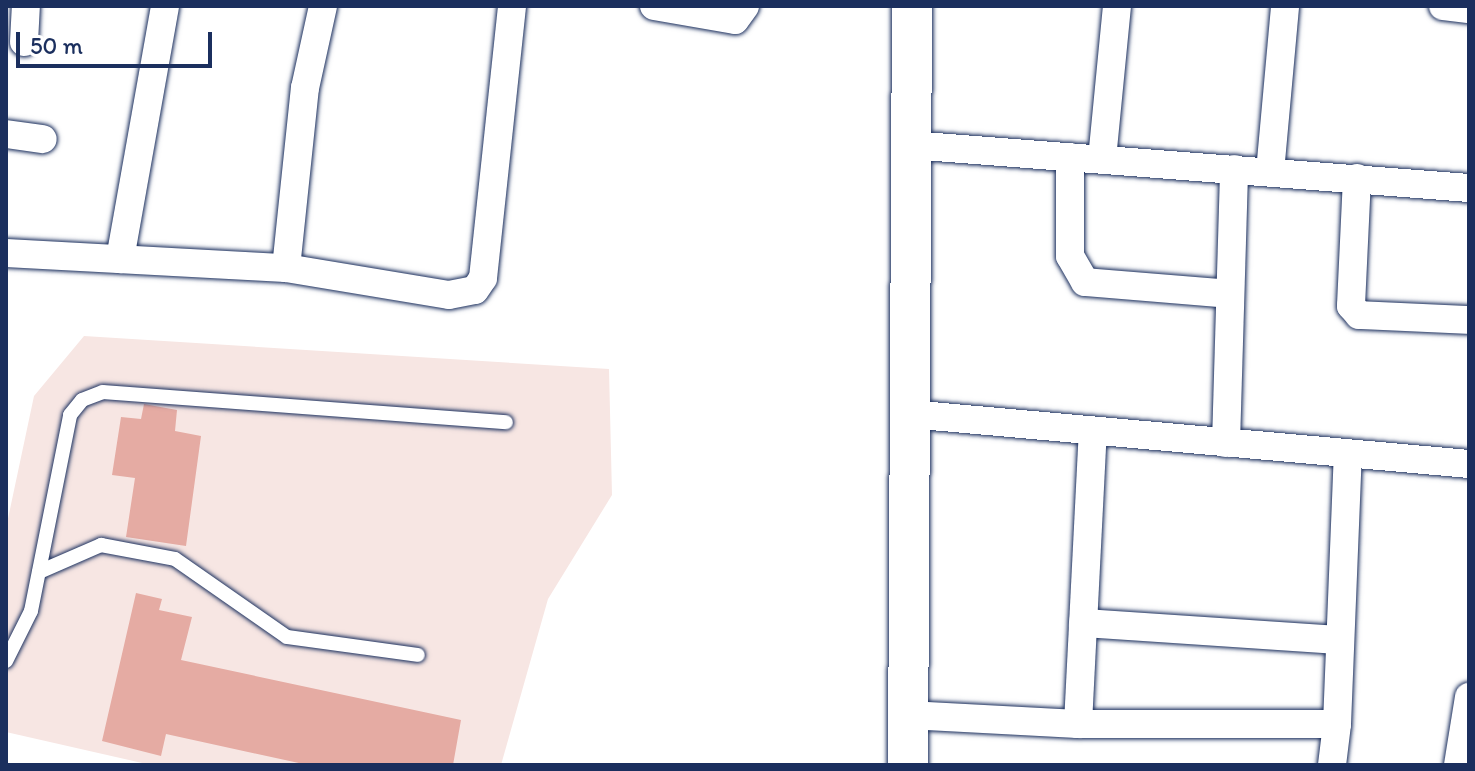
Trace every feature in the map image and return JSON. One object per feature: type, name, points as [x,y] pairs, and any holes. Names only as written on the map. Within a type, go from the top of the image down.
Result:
[{"type":"street","points":[[24,42],[26,6]]},
{"type":"street","points":[[120,259],[165,6]]},
{"type":"street","points":[[286,268],[305,88],[323,6]]},
{"type":"street","points":[[6,253],[286,268],[449,295],[475,290],[483,278],[512,6]]},
{"type":"street","points":[[654,6],[735,20],[745,6]]},
{"type":"street","points":[[908,765],[912,6]]},
{"type":"street","points":[[1102,159],[1117,6]]},
{"type":"street","points":[[1270,172],[1285,6]]},
{"type":"street","points":[[1443,6],[1469,9]]},
{"type":"street","points":[[6,134],[43,139]]},
{"type":"street","points":[[910,145],[1469,188]]},
{"type":"street","points":[[1070,157],[1070,256],[1085,282],[1230,294]]},
{"type":"street","points":[[1226,443],[1234,169]]},
{"type":"street","points":[[1357,178],[1351,306],[1359,315],[1469,320]]},
{"type":"street","points":[[909,414],[1469,464]]},
{"type":"street","points":[[1078,724],[1093,431]]},
{"type":"street","points":[[1332,765],[1337,724],[1348,454]]},
{"type":"street","points":[[1083,623],[1339,640]]},
{"type":"street","points":[[1458,765],[1469,697]]},
{"type":"street","points":[[908,715],[1078,724],[1337,724]]},
{"type":"lane","points":[[6,661],[16,651],[39,572],[70,415],[82,400],[103,392],[506,422]]},
{"type":"lane","points":[[39,572],[101,545],[162,556],[175,559],[287,637],[418,655]]},
{"type":"shaded area","points":[[84,336],[609,369],[612,495],[548,599],[501,765],[151,765],[6,732],[6,528],[34,396]]},
{"type":"building","points":[[144,404],[177,410],[175,431],[201,436],[186,546],[126,537],[135,478],[112,475],[121,417],[141,419]]},
{"type":"building","points":[[136,593],[162,599],[159,610],[192,617],[181,660],[461,720],[453,765],[308,765],[166,734],[161,756],[102,741]]}]
